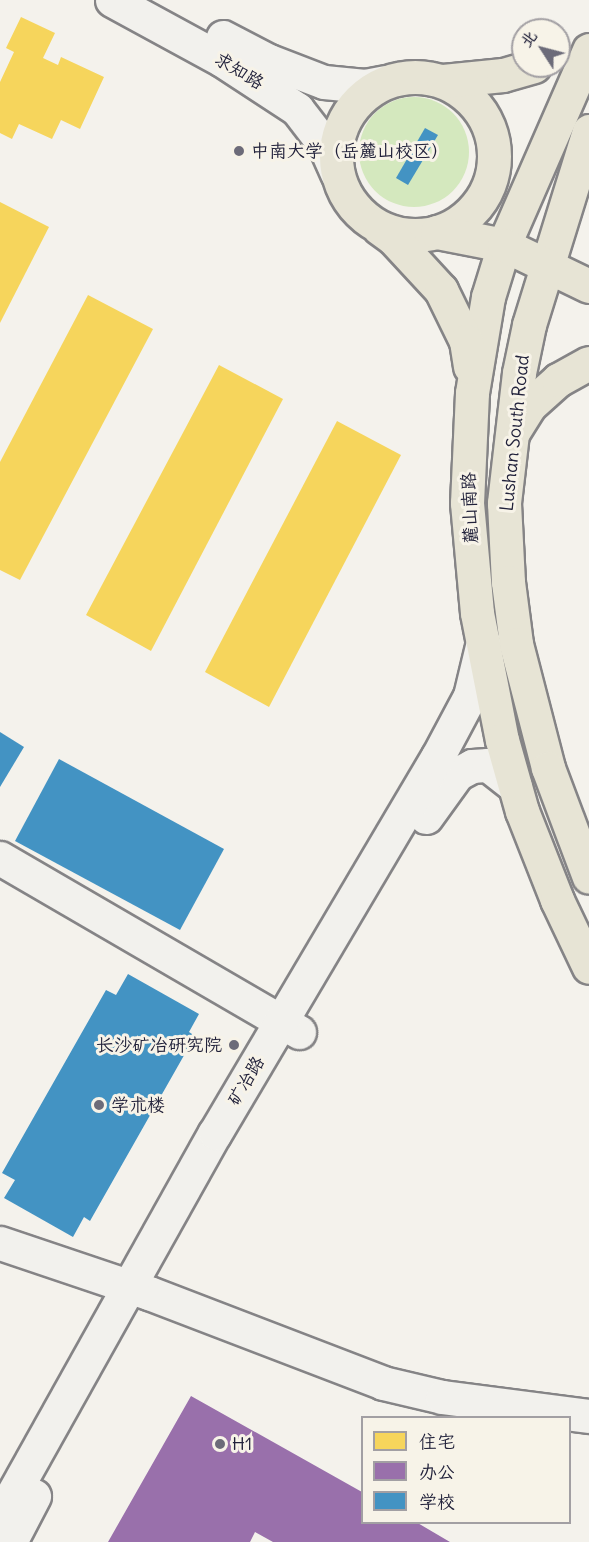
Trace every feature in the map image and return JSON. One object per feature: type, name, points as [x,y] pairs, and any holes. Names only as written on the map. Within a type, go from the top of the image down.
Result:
[{"type":"main road","points":[[571,47],[589,34]]},
{"type":"main road","name":"麓山南路","points":[[589,50],[504,245],[488,297],[472,393],[467,503],[488,683],[515,786],[557,900],[589,967]]},
{"type":"main road","points":[[443,81],[511,73]]},
{"type":"main road","points":[[472,393],[466,341],[455,314],[417,262],[373,224],[344,194],[337,173],[336,146],[344,119],[361,97],[384,82],[424,76],[443,81],[473,102],[492,134],[512,159],[533,176],[579,198]]},
{"type":"main road","name":"Lushan South Road","points":[[589,130],[579,198],[546,262],[523,354],[504,503],[508,582],[516,644],[548,768],[589,877]]},
{"type":"main road","points":[[437,232],[468,215],[484,194],[493,169],[492,134]]},
{"type":"main road","points":[[373,224],[393,233],[437,232],[504,245],[546,262],[589,286]]},
{"type":"main road","points":[[511,436],[537,400],[558,380],[589,363]]},
{"type":"street","name":"求知路","points":[[112,0],[222,60],[297,109],[324,144],[337,173]]},
{"type":"street","name":"求知路","points":[[155,0],[269,61],[324,82],[365,86],[384,82]]},
{"type":"street","name":"矿冶路","points":[[0,1517],[139,1289],[291,1027],[470,696],[483,642]]},
{"type":"street","name":"矿冶路","points":[[291,1027],[436,800],[457,774],[472,766],[488,765],[515,786]]},
{"type":"street","points":[[0,858],[291,1027]]},
{"type":"street","points":[[0,1243],[139,1289],[404,1389],[589,1416]]},
{"type":"street","name":"矿冶路","points":[[10,1542],[139,1289]]},
{"type":"green space","points":[[414,97],[435,101],[453,113],[465,131],[469,152],[465,173],[453,191],[435,203],[414,207],[393,203],[375,191],[363,173],[359,152],[363,131],[375,113],[393,101]]},
{"type":"building: 住宅","points":[[21,17],[55,33],[43,58],[58,65],[61,57],[104,77],[80,129],[61,120],[52,139],[19,124],[12,139],[0,133],[0,82],[14,52],[6,48]]},
{"type":"building: 住宅","points":[[0,202],[49,227],[0,323]]},
{"type":"building: 住宅","points":[[88,295],[153,329],[20,580],[0,570],[0,462]]},
{"type":"building: 住宅","points":[[219,365],[283,399],[151,651],[86,615]]},
{"type":"building: 住宅","points":[[337,421],[401,455],[269,707],[205,672]]},
{"type":"building: 办公","name":"H1","points":[[191,1396],[361,1491],[361,1524],[419,1524],[450,1542],[273,1542],[255,1532],[250,1542],[108,1542]]},
{"type":"building: 学校","points":[[425,128],[438,135],[408,185],[396,178]]},
{"type":"building: 学校","points":[[0,732],[24,747],[0,787]]},
{"type":"building: 学校","points":[[59,759],[224,849],[180,930],[15,841]]},
{"type":"building: 学校","name":"学术楼","points":[[128,974],[199,1014],[189,1032],[195,1036],[90,1221],[84,1217],[73,1237],[4,1198],[15,1180],[2,1173],[106,990],[116,995]]},
{"type":"place","name":"中南大学（岳麓山校区）","points":[[239,151]]},
{"type":"place","name":"长沙矿冶研究院","points":[[234,1045]]},
{"type":"place","name":"学术楼","points":[[99,1105]]},
{"type":"place","name":"H1","points":[[220,1444]]}]
